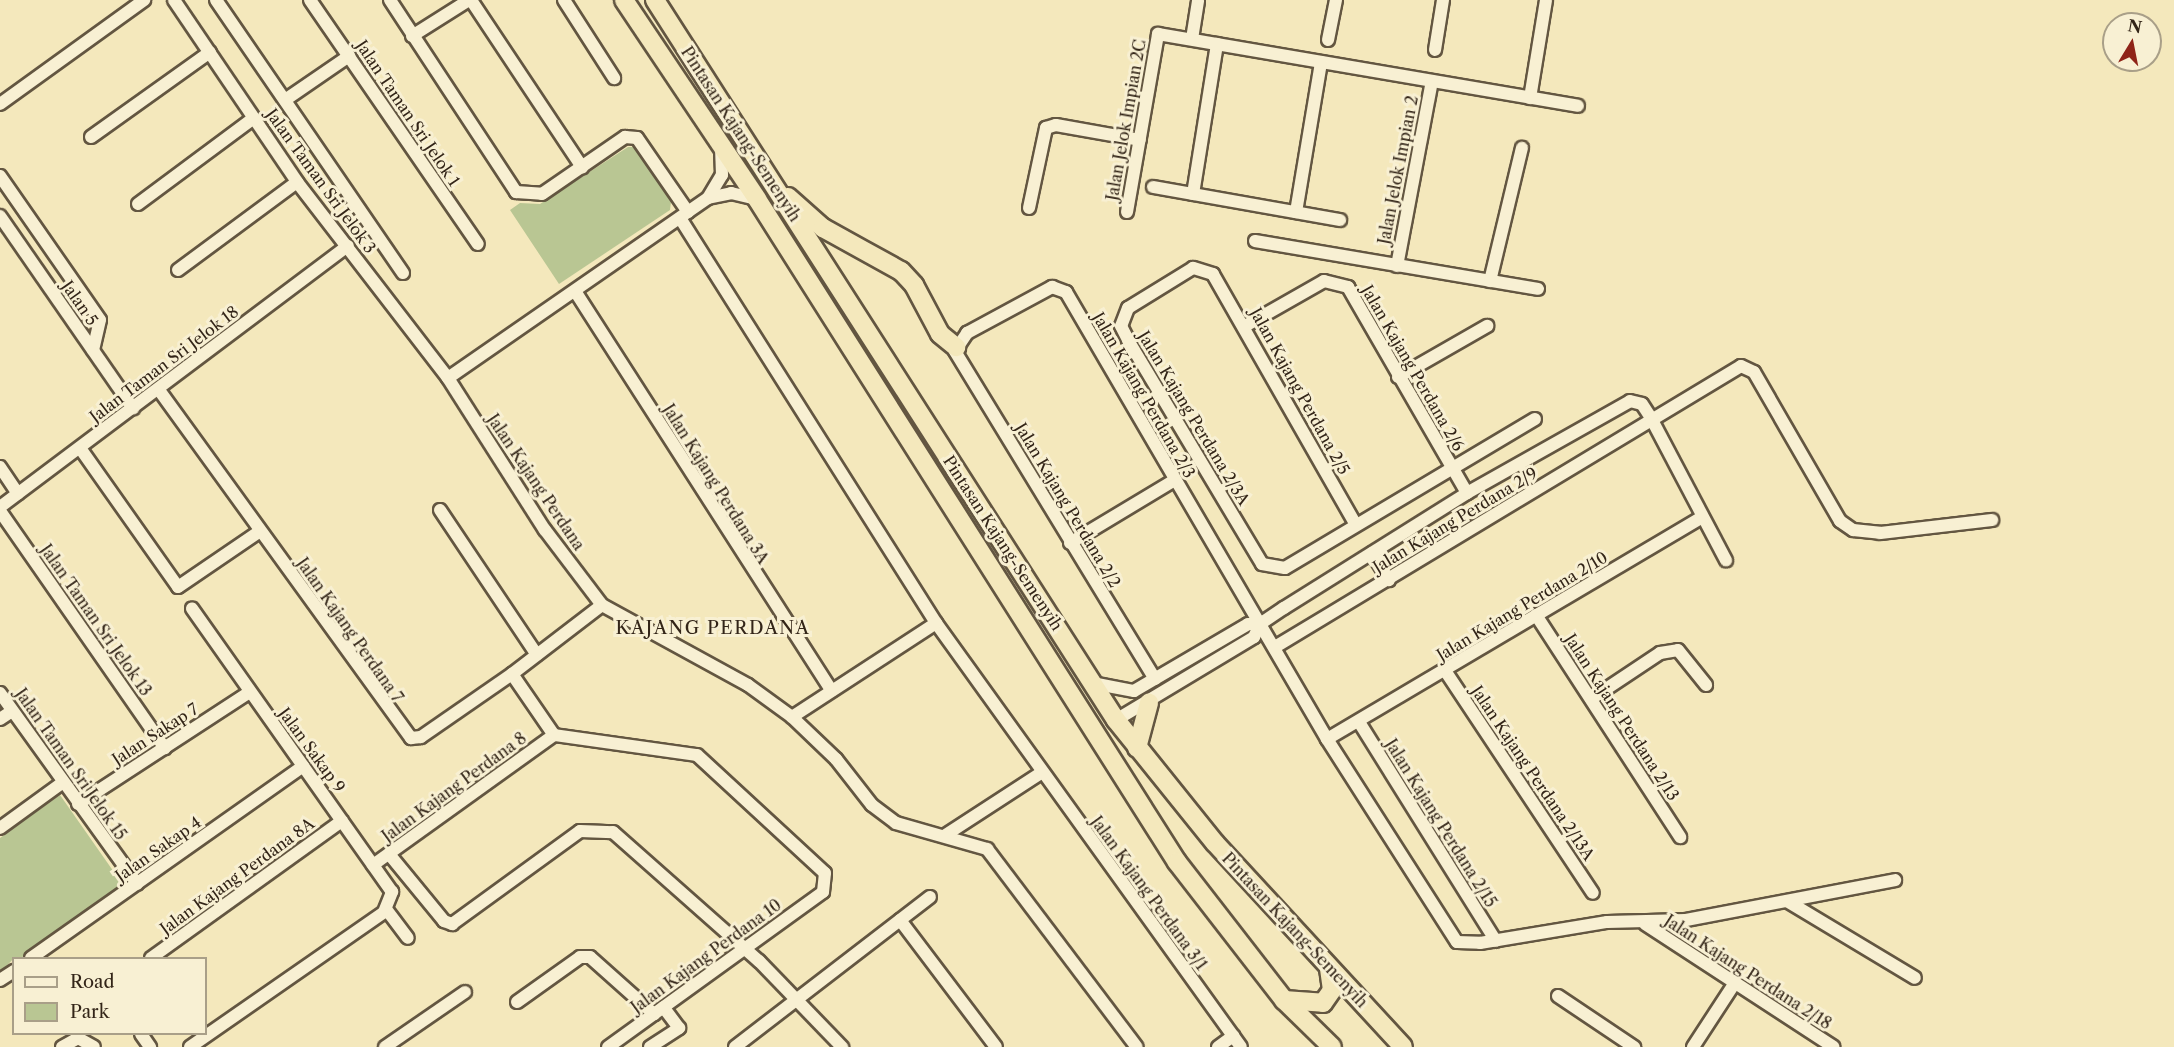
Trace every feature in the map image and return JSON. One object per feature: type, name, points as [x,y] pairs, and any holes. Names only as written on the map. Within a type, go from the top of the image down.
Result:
[{"type":"highway","name":"Pintasan Kajang-Semenyih","points":[[624,0],[757,199],[1177,862],[1284,1000],[1332,1047]]},
{"type":"highway","name":"Pintasan Kajang-Semenyih","points":[[655,0],[1116,720],[1215,843],[1403,1047]]},
{"type":"highway","points":[[777,189],[823,228],[901,271],[914,285],[940,334],[956,346]]},
{"type":"highway","points":[[1137,748],[1149,703]]},
{"type":"highway","points":[[1284,1000],[1323,1003],[1332,990],[1329,969]]},
{"type":"street","points":[[0,104],[144,0]]},
{"type":"street","name":"Jalan Taman Sri Jelok 3","points":[[174,0],[297,182],[448,378]]},
{"type":"street","name":"Jalan Taman Sri Jelok 3","points":[[216,0],[404,273]]},
{"type":"street","name":"Jalan Taman Sri Jelok 1","points":[[310,0],[478,244]]},
{"type":"street","points":[[390,0],[412,36],[516,192],[542,194],[582,167],[470,0],[412,36]]},
{"type":"street","points":[[564,0],[614,78]]},
{"type":"street","points":[[1198,0],[1192,39],[1578,106]]},
{"type":"street","points":[[1328,40],[1336,0]]},
{"type":"street","points":[[1435,50],[1443,0]]},
{"type":"street","points":[[1530,98],[1546,0]]},
{"type":"street","name":"Jalan Jelok Impian 2C","points":[[1127,212],[1158,34],[1192,39]]},
{"type":"street","points":[[1193,194],[1217,44]]},
{"type":"street","points":[[91,137],[210,52]]},
{"type":"street","points":[[285,100],[349,56]]},
{"type":"street","points":[[1296,212],[1321,62]]},
{"type":"street","name":"Jalan Jelok Impian 2","points":[[1397,266],[1432,81]]},
{"type":"street","points":[[138,204],[254,118]]},
{"type":"street","points":[[1029,208],[1046,128],[1056,125],[1140,140]]},
{"type":"street","name":"Jalan Kajang Perdana 3/1","points":[[582,167],[625,137],[637,138],[936,623],[1030,758],[1241,1047]]},
{"type":"street","points":[[708,198],[722,175],[721,145]]},
{"type":"street","points":[[1490,281],[1522,148]]},
{"type":"street","points":[[0,176],[100,320],[93,350]]},
{"type":"street","points":[[178,270],[297,182]]},
{"type":"street","points":[[1153,187],[1340,220]]},
{"type":"street","points":[[448,378],[708,198],[731,193],[757,199]]},
{"type":"street","name":"Jalan 5","points":[[0,216],[133,408]]},
{"type":"street","points":[[1255,241],[1538,289]]},
{"type":"street","name":"Jalan Taman Sri Jelok 18","points":[[0,509],[348,246]]},
{"type":"street","name":"Jalan Kajang Perdana 2/3A","points":[[1213,274],[1193,268],[1128,308],[1121,326],[1262,564],[1285,568],[1356,525]]},
{"type":"street","name":"Jalan Kajang Perdana 2/5","points":[[1213,274],[1245,326],[1356,525]]},
{"type":"street","name":"Jalan Kajang Perdana 2/6","points":[[1245,326],[1324,281],[1348,287],[1467,493]]},
{"type":"street","name":"Jalan Kajang Perdana 2/3","points":[[956,346],[967,333],[1039,291],[1052,288],[1066,292],[1173,481],[1275,647],[1328,739],[1457,942],[1497,941]]},
{"type":"street","name":"Jalan Kajang Perdana 3A","points":[[575,291],[832,691]]},
{"type":"street","points":[[1398,377],[1487,326]]},
{"type":"street","name":"Jalan Kajang Perdana 2/2","points":[[956,346],[1070,543],[1155,680]]},
{"type":"street","name":"Jalan Kajang Perdana 2/9","points":[[1275,647],[1389,580],[1651,418],[1741,366],[1754,372],[1840,521],[1853,530],[1880,533],[1992,520]]},
{"type":"street","name":"Jalan Kajang Perdana","points":[[448,378],[544,530],[602,605],[748,685],[792,717],[836,759],[872,805],[896,823],[987,849],[1137,1047]]},
{"type":"street","name":"Jalan Kajang Perdana 7","points":[[159,390],[402,731],[411,738],[421,737],[512,674]]},
{"type":"street","points":[[1092,683],[1134,691],[1155,680],[1248,624],[1260,624],[1467,493],[1618,405],[1642,404],[1726,560]]},
{"type":"street","points":[[1356,525],[1453,471],[1535,419]]},
{"type":"street","points":[[80,448],[178,587],[260,531]]},
{"type":"street","points":[[0,467],[18,494]]},
{"type":"street","points":[[1070,543],[1173,481]]},
{"type":"street","name":"Jalan Taman Sri Jelok 13","points":[[0,509],[165,748]]},
{"type":"street","points":[[440,510],[537,655]]},
{"type":"street","name":"Jalan Kajang Perdana 2/10","points":[[1328,739],[1446,672],[1536,615],[1702,517]]},
{"type":"street","points":[[1372,553],[1389,580]]},
{"type":"street","points":[[554,735],[512,674],[602,605]]},
{"type":"street","name":"Jalan Sakap 9","points":[[192,609],[392,892],[385,911]]},
{"type":"street","name":"Jalan Kajang Perdana 2/13","points":[[1536,615],[1680,837]]},
{"type":"street","points":[[792,717],[936,623]]},
{"type":"street","points":[[1116,720],[1149,703],[1254,637],[1260,624]]},
{"type":"street","points":[[1591,699],[1660,653],[1678,650],[1706,685]]},
{"type":"street","name":"Jalan Kajang Perdana 2/13A","points":[[1446,672],[1593,892]]},
{"type":"street","name":"Jalan Sakap 7","points":[[78,804],[250,692]]},
{"type":"street","name":"Jalan Taman Sri Jelok 15","points":[[0,693],[62,783],[137,884]]},
{"type":"street","points":[[0,719],[12,711]]},
{"type":"street","name":"Jalan Kajang Perdana 2/15","points":[[1359,722],[1497,941]]},
{"type":"street","name":"Jalan Kajang Perdana 8","points":[[374,865],[554,735]]},
{"type":"street","name":"Jalan Kajang Perdana 10","points":[[554,735],[697,755],[825,873],[824,892],[608,1047]]},
{"type":"street","name":"Jalan Sakap 4","points":[[32,957],[303,766]]},
{"type":"street","points":[[944,836],[1041,773]]},
{"type":"street","points":[[0,828],[62,783]]},
{"type":"street","name":"Jalan Kajang Perdana 8A","points":[[152,957],[342,821]]},
{"type":"street","points":[[389,854],[444,921],[453,924],[580,831],[613,832],[747,949],[798,997],[842,1047]]},
{"type":"street","points":[[1497,941],[1607,922],[1645,924],[1787,901],[1895,880]]},
{"type":"street","points":[[735,1047],[930,897]]},
{"type":"street","points":[[1787,901],[1915,978]]},
{"type":"street","points":[[207,1035],[385,911],[408,938]]},
{"type":"street","points":[[900,920],[996,1047]]},
{"type":"street","name":"Jalan Kajang Perdana 2/18","points":[[1645,924],[1834,1047]]},
{"type":"street","points":[[517,1002],[580,957],[590,957],[679,1028],[650,1047]]},
{"type":"street","points":[[1693,1047],[1734,984]]},
{"type":"street","points":[[393,1045],[465,992]]},
{"type":"street","points":[[1558,996],[1634,1047]]},
{"type":"street","points":[[189,1047],[206,1035]]},
{"type":"street","points":[[1218,1047],[1233,1036]]},
{"type":"street","points":[[62,1047],[78,1038],[94,1047]]},
{"type":"green space","points":[[628,147],[638,147],[672,194],[670,210],[559,284],[510,210],[520,203],[540,204]]},
{"type":"green space","points":[[60,795],[123,885],[22,957],[12,957],[12,960],[0,973],[0,838]]},
{"type":"district","name":"KAJANG PERDANA","points":[[713,628]]}]
